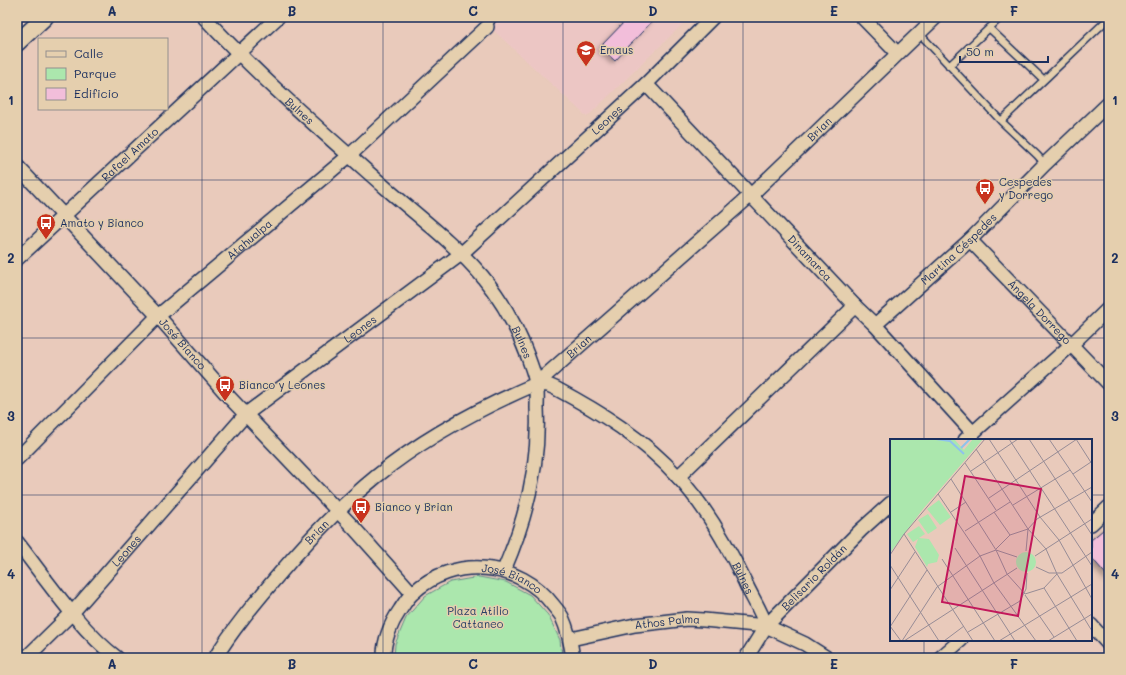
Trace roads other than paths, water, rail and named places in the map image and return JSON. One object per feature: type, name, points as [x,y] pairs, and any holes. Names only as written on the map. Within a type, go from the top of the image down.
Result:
[{"type":"street","points":[[17,43],[45,17]]},
{"type":"street","name":"Bulnes","points":[[204,17],[239,53],[461,254],[482,275],[511,317],[522,340],[536,384],[548,385],[556,388],[611,420],[645,445],[678,477],[695,498],[720,535],[766,626]]},
{"type":"street","name":"Rafael Amato","points":[[17,259],[278,17]]},
{"type":"street","name":"Leones","points":[[26,658],[72,613],[246,414],[461,254],[646,84],[713,17]]},
{"type":"street","points":[[862,17],[897,53]]},
{"type":"street","name":"Brian","points":[[215,658],[234,628],[305,545],[338,511],[377,476],[432,437],[482,408],[536,384],[751,195],[936,17]]},
{"type":"street","name":"Atahualpa","points":[[17,459],[158,316],[350,155],[491,22]]},
{"type":"street","name":"Dinamarca","points":[[646,84],[855,306],[876,325],[969,437]]},
{"type":"street","name":"Martina Céspedes","points":[[876,325],[970,240],[1045,164],[1109,104]]},
{"type":"street","name":"José Bianco","points":[[17,166],[158,316],[246,414],[338,511],[412,593]]},
{"type":"street","name":"Ángela Dorrego","points":[[970,240],[1109,384]]},
{"type":"street","points":[[678,477],[855,306]]},
{"type":"street","points":[[969,437],[1071,345],[1109,308]]},
{"type":"street","points":[[504,570],[518,533],[534,473],[538,447],[536,384]]},
{"type":"street","name":"Belisario Roldán","points":[[746,658],[766,626],[861,530],[890,504]]},
{"type":"street","points":[[1092,523],[1109,507]]},
{"type":"street","points":[[17,542],[72,613],[92,635],[117,658]]},
{"type":"street","name":"José Bianco","points":[[384,658],[384,651],[392,621],[412,593],[430,580],[454,570],[478,567],[504,570],[527,580],[546,596],[562,616],[571,640],[573,658]]},
{"type":"street","name":"Athos Palma","points":[[571,640],[635,625],[687,619],[766,626]]},
{"type":"street","points":[[766,626],[805,644],[826,658]]},
{"type":"street","points":[[1092,626],[1109,646]]},
{"type":"street","points":[[940,658],[960,641]]},
{"type":"lane","points":[[949,66],[1001,17]]},
{"type":"lane","points":[[1001,121],[1109,18]]},
{"type":"lane","points":[[989,28],[1044,80]]},
{"type":"lane","points":[[919,33],[1001,121],[1045,164]]},
{"type":"place","name":"Emaus","points":[[586,67]]},
{"type":"place","name":"Cespedes y Dorrego","points":[[985,205]]},
{"type":"place","name":"Amato y Bianco","points":[[46,240]]},
{"type":"place","name":"Bianco y Leones","points":[[225,402]]},
{"type":"place","name":"Bianco y Brian","points":[[361,524]]},
{"type":"park label","name":"Plaza Atilio Cattaneo","points":[[478,617]]}]
